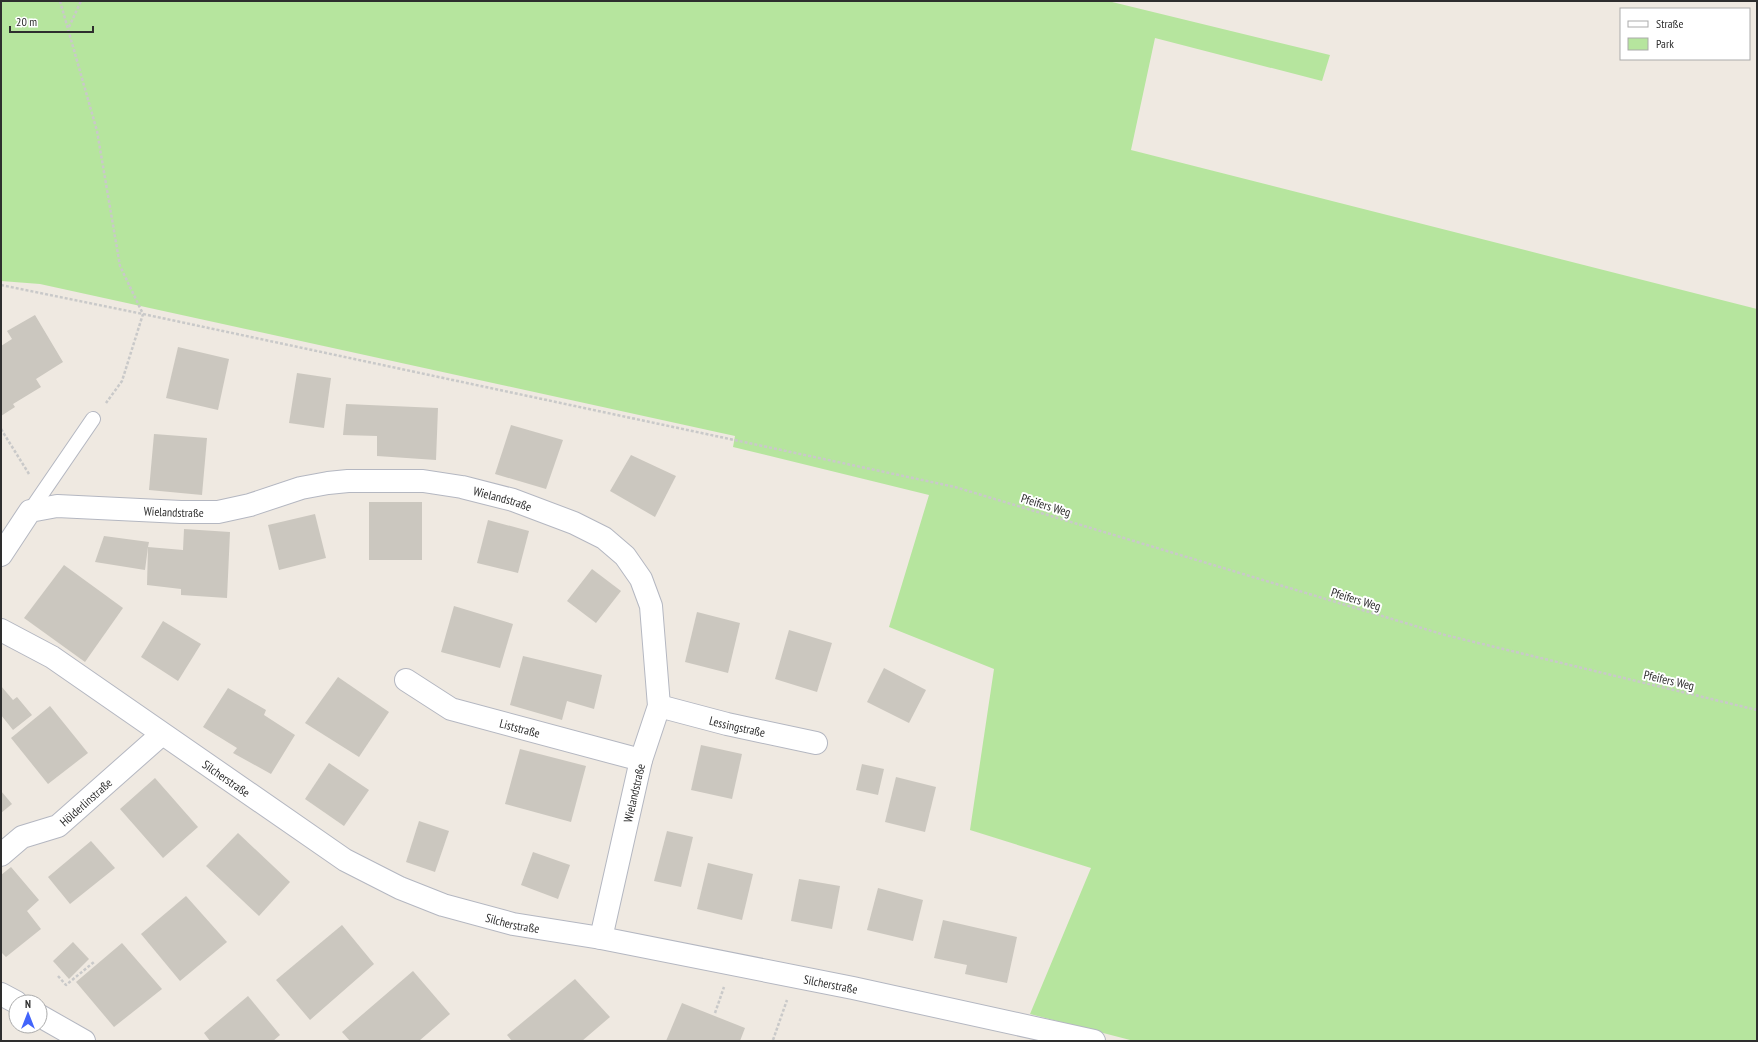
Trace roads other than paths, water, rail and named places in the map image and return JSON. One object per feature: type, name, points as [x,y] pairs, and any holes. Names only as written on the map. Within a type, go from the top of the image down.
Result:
[{"type":"street","name":"Wielandstraße","points":[[36,503],[58,506],[181,512],[218,512],[250,505],[301,488],[348,481],[422,481],[462,487],[513,500],[574,523],[604,538],[625,556],[640,579],[651,606],[659,706],[641,760],[601,938]]},
{"type":"street","points":[[1,555],[36,503]]},
{"type":"street","name":"Silcherstraße","points":[[1,630],[52,657],[346,860],[400,888],[443,905],[513,924],[601,938],[881,993],[1084,1040]]},
{"type":"street","name":"Liststraße","points":[[406,680],[451,709],[641,760]]},
{"type":"street","name":"Lessingstraße","points":[[659,706],[727,724],[816,743]]},
{"type":"street","name":"Hölderlinstraße","points":[[1,855],[22,837],[58,826],[162,734]]},
{"type":"street","points":[[48,1021],[84,1041]]},
{"type":"lane","points":[[36,503],[93,419]]}]
